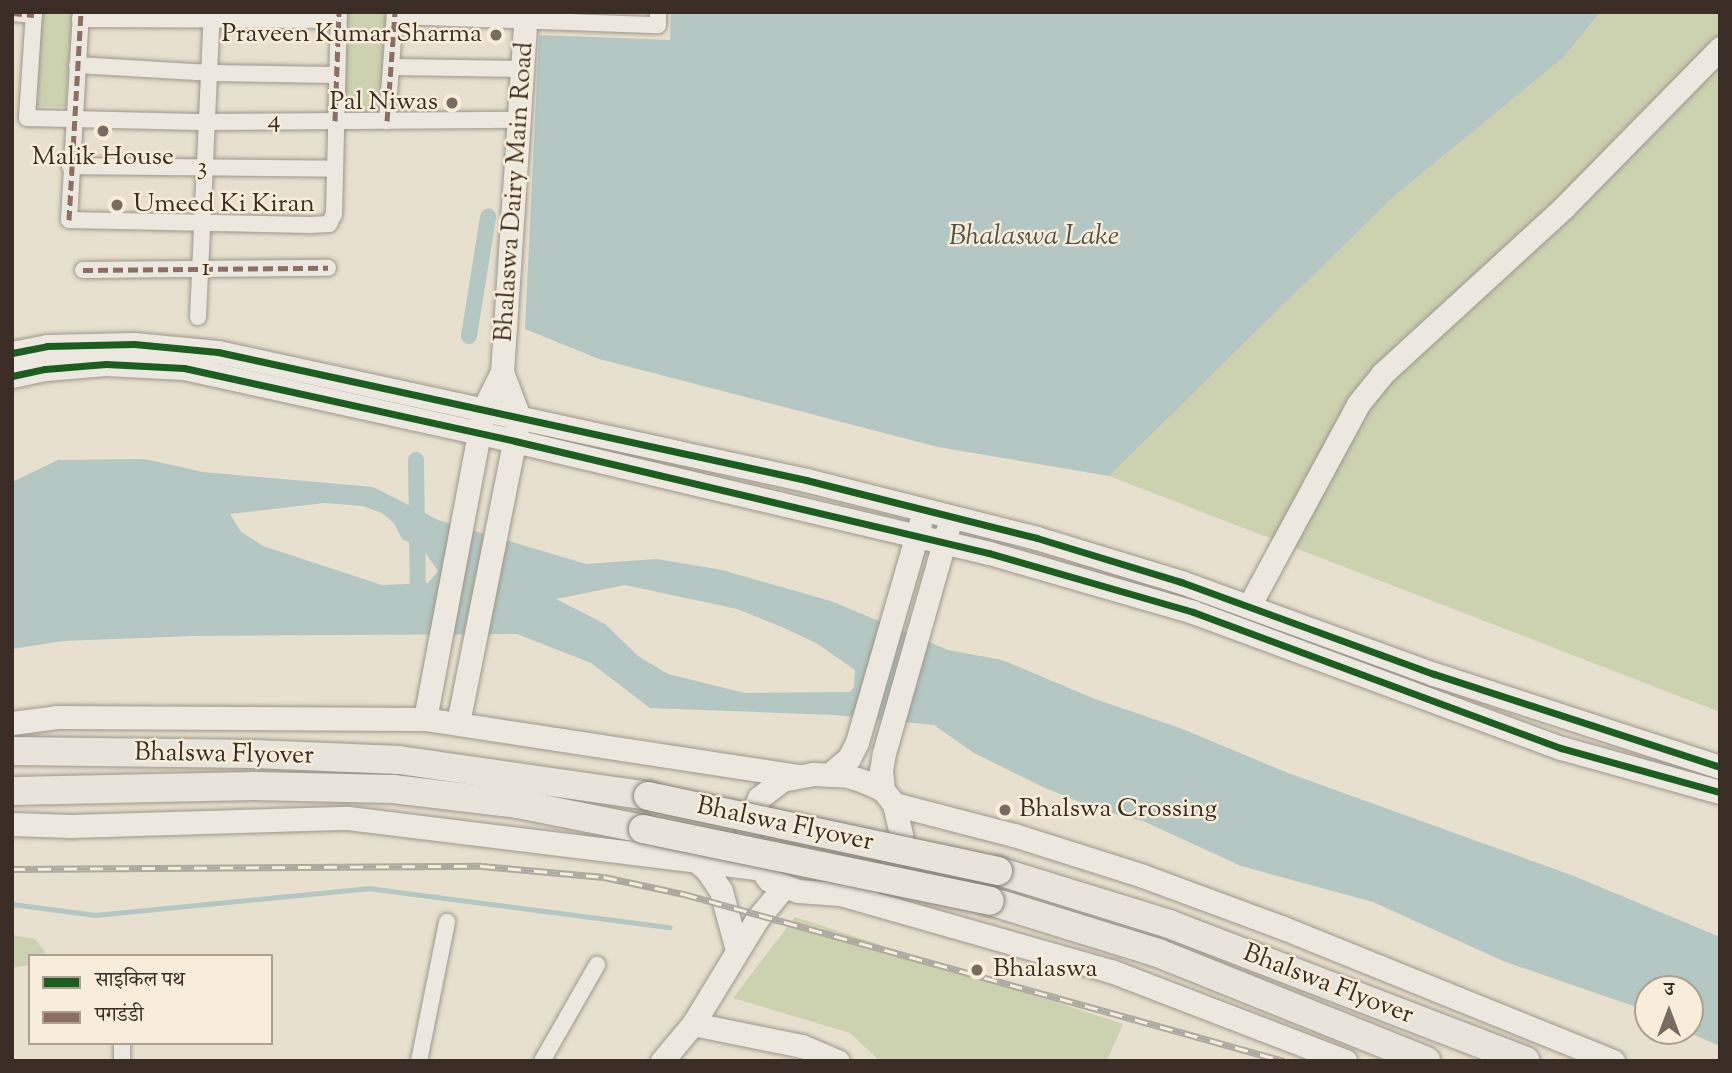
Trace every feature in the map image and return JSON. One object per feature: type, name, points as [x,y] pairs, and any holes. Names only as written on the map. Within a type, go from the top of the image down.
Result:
[{"type":"highway","name":"Bhalswa Flyover","points":[[12,751],[399,760],[648,796],[998,871],[1169,924],[1526,1061]]},
{"type":"highway","name":"Bhalswa Flyover","points":[[12,791],[254,786],[393,789],[518,804],[990,901],[1158,953],[1426,1061]]},
{"type":"street","points":[[387,121],[395,14],[526,16],[658,24],[658,12]]},
{"type":"street","points":[[12,13],[34,13]]},
{"type":"street","name":"4","points":[[34,13],[27,118],[209,122],[521,120]]},
{"type":"street","points":[[81,16],[339,16],[332,221],[329,224],[310,225],[69,220],[70,166],[81,16]]},
{"type":"street","points":[[198,317],[207,169],[212,16]]},
{"type":"street","name":"Bhalaswa Dairy Main Road","points":[[502,372],[526,16]]},
{"type":"street","points":[[1249,606],[1358,404],[1382,374],[1584,188],[1720,48]]},
{"type":"street","points":[[77,65],[210,73],[337,75]]},
{"type":"street","points":[[391,66],[523,69]]},
{"type":"street","name":"3","points":[[70,166],[335,169]]},
{"type":"street","name":"1","points":[[83,270],[328,268]]},
{"type":"street","points":[[12,353],[47,346],[134,344],[218,352],[806,480],[1037,538],[1249,606],[1542,711],[1720,767]]},
{"type":"street","points":[[12,376],[45,369],[106,364],[184,368],[515,441],[944,542],[1193,612],[1533,737],[1720,792]]},
{"type":"street","points":[[425,719],[484,408],[502,372]]},
{"type":"street","points":[[458,723],[519,416],[502,372]]},
{"type":"street","points":[[830,774],[849,758],[857,742],[905,566],[924,509]]},
{"type":"street","points":[[840,894],[868,886],[892,865],[901,835],[881,771],[952,516]]},
{"type":"street","points":[[1533,737],[1542,711]]},
{"type":"street","points":[[12,723],[57,717],[425,719],[796,776],[830,774],[857,779],[889,797],[1143,876],[1282,927],[1613,1061]]},
{"type":"street","points":[[796,776],[769,787],[751,811],[747,840],[758,868],[769,880],[812,894],[840,894],[1111,971],[1345,1061]]},
{"type":"street","points":[[12,824],[71,826],[348,818],[758,868]]},
{"type":"street","points":[[695,860],[707,870],[722,891],[737,950]]},
{"type":"street","points":[[662,1061],[692,1024],[757,919],[784,887]]},
{"type":"street","points":[[419,1061],[447,922]]},
{"type":"street","points":[[542,1061],[597,965]]},
{"type":"street","points":[[692,1024],[802,1046],[838,1061]]},
{"type":"green space","points":[[42,12],[73,12],[66,107],[36,106]]},
{"type":"green space","points":[[345,12],[389,12],[385,114],[341,114]]},
{"type":"green space","points":[[1600,12],[1720,12],[1720,712],[1109,476],[1392,198],[1564,57]]},
{"type":"green space","points":[[795,917],[1123,1024],[1107,1061],[880,1061],[850,1033],[733,998]]},
{"type":"green space","points":[[12,935],[35,939],[46,953],[28,954],[28,965],[12,968]]},
{"type":"water","name":"Bhalaswa Lake","points":[[671,12],[1600,12],[1564,57],[1392,198],[1109,476],[938,447],[599,359],[525,329],[539,35],[670,40]]},
{"type":"water","points":[[145,459],[203,472],[373,487],[438,520],[586,564],[657,559],[722,570],[831,601],[948,650],[1002,660],[1095,699],[1180,728],[1288,773],[1574,876],[1720,937],[1720,1046],[1704,1039],[1704,975],[1634,975],[1634,1006],[1503,961],[1373,902],[1241,866],[1143,821],[1100,810],[1045,788],[974,753],[934,725],[835,715],[650,708],[591,663],[517,634],[193,636],[63,641],[12,649],[12,482],[58,460]],"holes":[[[324,503],[363,506],[382,513],[394,523],[402,539],[423,549],[438,571],[428,583],[382,585],[263,546],[241,532],[230,514]],[[625,585],[737,609],[816,643],[855,670],[854,687],[850,692],[745,693],[668,674],[638,656],[605,624],[556,599]]]},
{"type":"waterway","points":[[469,336],[488,217]]},
{"type":"waterway","points":[[416,460],[418,604]]},
{"type":"waterway","points":[[12,904],[95,915],[368,888],[669,927]]},
{"type":"railway","points":[[12,869],[482,866],[604,877],[684,894],[1284,1061]]},
{"type":"marked path","points":[[69,220],[81,12]]},
{"type":"marked path","points":[[335,121],[339,12]]},
{"type":"marked path","points":[[387,121],[395,12]]},
{"type":"marked path","points":[[12,13],[34,15]]},
{"type":"marked path","points":[[83,270],[328,268]]},
{"type":"cycle path","points":[[12,353],[47,346],[134,344],[218,352],[806,480],[1037,538],[1181,582],[1434,674],[1720,767]]},
{"type":"cycle path","points":[[12,376],[45,369],[106,364],[184,368],[515,441],[989,553],[1193,612],[1561,748],[1720,792]]},
{"type":"place","name":"Praveen Kumar Sharma","points":[[496,35]]},
{"type":"place","name":"Pal Niwas","points":[[452,103]]},
{"type":"place","name":"Malik House","points":[[103,131]]},
{"type":"place","name":"Umeed Ki Kiran","points":[[117,205]]},
{"type":"place","name":"Bhalswa Crossing","points":[[1005,810]]},
{"type":"place","name":"Bhalaswa","points":[[977,970]]}]
